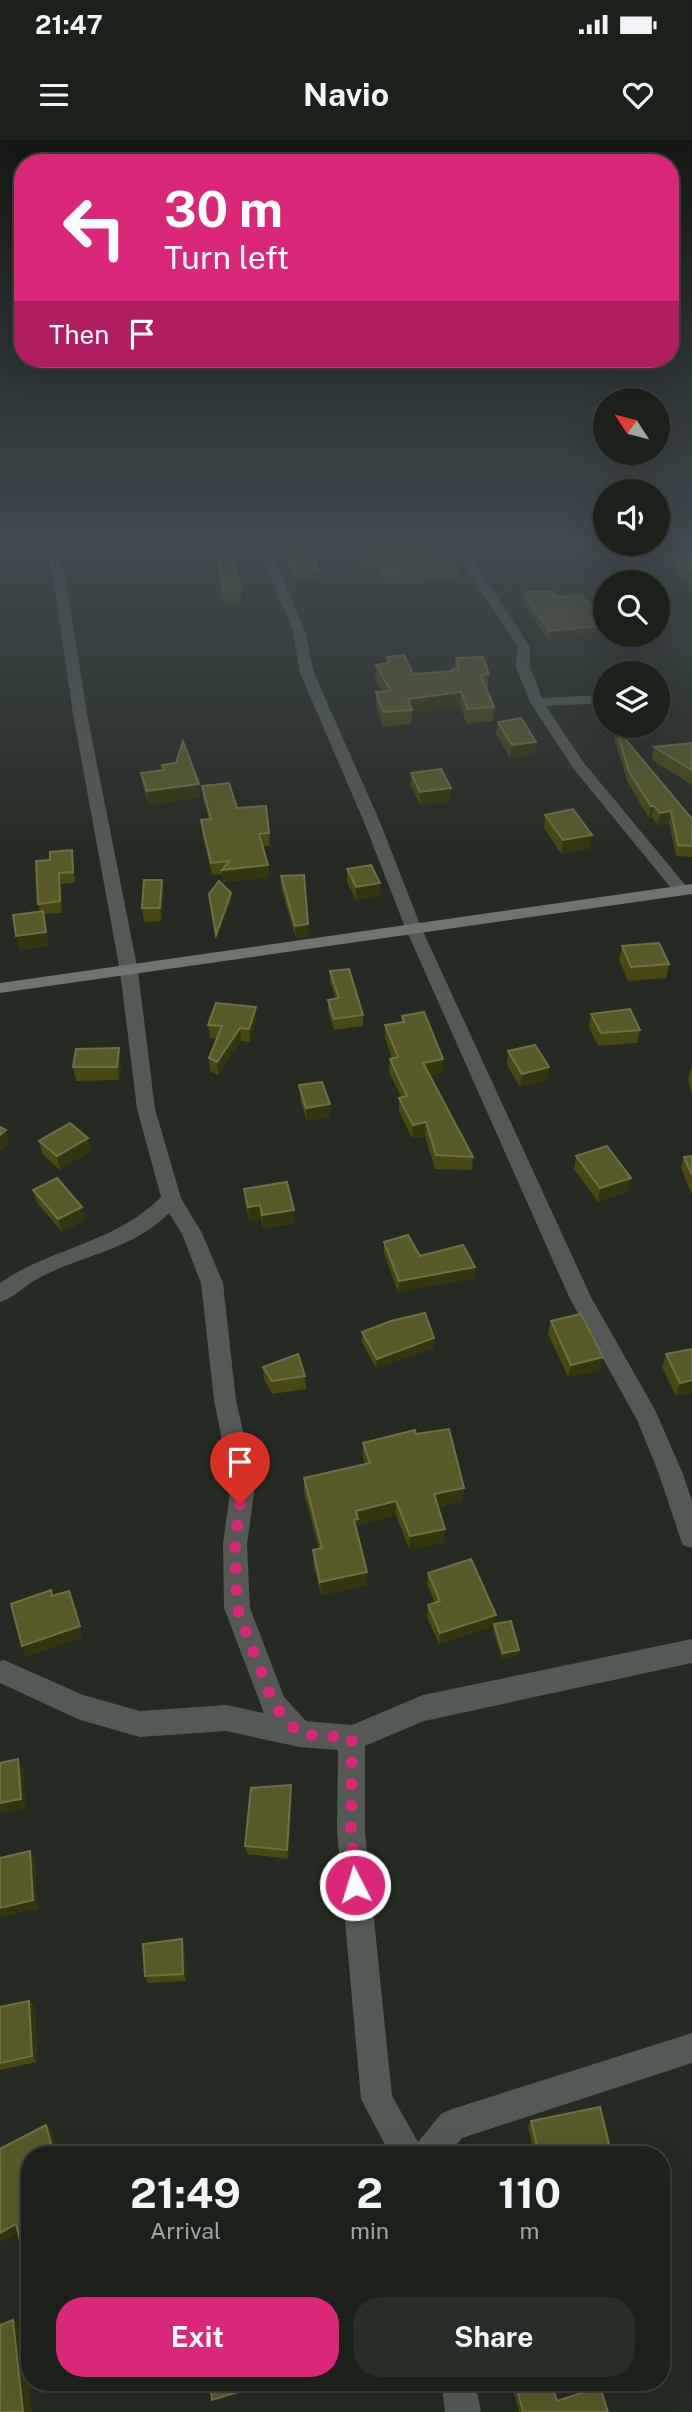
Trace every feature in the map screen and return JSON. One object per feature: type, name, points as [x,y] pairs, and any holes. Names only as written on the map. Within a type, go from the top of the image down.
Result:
[{"type":"main road","points":[[0,988],[686,890]]},
{"type":"street","points":[[70,648],[129,971],[146,1109],[171,1199],[192,1233],[212,1283],[225,1399],[243,1485],[235,1544],[237,1608],[274,1705],[299,1734]]},
{"type":"street","points":[[302,648],[307,673],[372,822],[413,927],[581,1299],[647,1418],[671,1474],[692,1537]]},
{"type":"street","points":[[524,648],[523,667],[537,702],[578,765],[686,890]]},
{"type":"street","points":[[537,702],[593,700]]},
{"type":"street","points":[[0,1294],[30,1273],[106,1244],[149,1221],[171,1199]]},
{"type":"street","points":[[4,1672],[80,1707],[139,1724],[226,1718],[299,1734],[352,1738],[423,1708],[692,1651]]},
{"type":"street","points":[[352,1738],[351,1832],[377,2099],[403,2146]]},
{"type":"street","points":[[435,2146],[452,2124],[692,2048]]},
{"type":"street","points":[[460,2391],[463,2412]]},
{"type":"building","points":[[404,655],[413,674],[453,671],[452,669],[459,668],[456,658],[483,657],[489,674],[481,675],[494,707],[468,709],[461,692],[408,699],[412,710],[383,712],[376,692],[391,691],[376,665],[389,663],[387,657]]},
{"type":"building","points":[[521,718],[536,742],[512,745],[498,722]]},
{"type":"building","points":[[619,738],[624,738],[692,819],[692,846],[678,845],[671,811],[660,813],[651,806],[629,772]]},
{"type":"building","points":[[183,741],[199,784],[147,791],[141,773],[164,770],[162,765],[176,763]]},
{"type":"building","points":[[692,743],[692,770],[654,747]]},
{"type":"building","points":[[441,769],[451,788],[420,792],[411,773]]},
{"type":"building","points":[[229,783],[237,808],[266,806],[269,833],[259,834],[268,865],[222,870],[229,861],[211,863],[201,820],[211,819],[202,786]]},
{"type":"building","points":[[573,809],[592,835],[563,840],[545,815]]},
{"type":"building","points":[[72,850],[73,872],[59,873],[60,901],[38,904],[36,861],[50,860],[50,852]]},
{"type":"building","points":[[371,865],[380,883],[356,887],[347,869]]},
{"type":"building","points":[[304,875],[308,924],[295,926],[281,876]]},
{"type":"building","points":[[144,880],[162,880],[160,908],[142,908]]},
{"type":"building","points":[[219,881],[231,893],[216,935],[209,894]]},
{"type":"building","points":[[43,911],[46,932],[16,936],[13,915]]},
{"type":"building","points":[[659,943],[669,964],[631,967],[622,946]]},
{"type":"building","points":[[349,969],[363,1015],[334,1019],[328,1000],[339,998],[330,971]]},
{"type":"building","points":[[216,1003],[256,1007],[249,1029],[240,1028],[217,1062],[209,1058],[222,1026],[208,1025]]},
{"type":"building","points":[[630,1009],[640,1030],[601,1033],[591,1014]]},
{"type":"building","points":[[424,1012],[443,1059],[423,1063],[473,1157],[436,1155],[426,1122],[413,1125],[399,1098],[407,1096],[390,1059],[398,1057],[385,1025],[404,1022],[402,1016]]},
{"type":"building","points":[[535,1045],[549,1067],[522,1074],[508,1051]]},
{"type":"building","points":[[119,1048],[117,1067],[73,1067],[76,1049]]},
{"type":"building","points":[[322,1082],[330,1104],[306,1108],[299,1085]]},
{"type":"building","points":[[70,1123],[88,1138],[57,1156],[39,1141]]},
{"type":"building","points":[[607,1146],[631,1178],[600,1188],[576,1156]]},
{"type":"building","points":[[692,1156],[692,1175],[684,1157]]},
{"type":"building","points":[[57,1178],[82,1207],[58,1219],[33,1190]]},
{"type":"building","points":[[287,1182],[294,1210],[262,1215],[260,1205],[248,1207],[244,1189]]},
{"type":"building","points":[[408,1235],[420,1256],[463,1245],[475,1267],[399,1281],[384,1242]]},
{"type":"building","points":[[425,1313],[434,1338],[377,1359],[362,1332],[391,1321]]},
{"type":"building","points":[[581,1314],[603,1357],[571,1365],[551,1321]]},
{"type":"building","points":[[692,1349],[692,1380],[680,1383],[666,1354]]},
{"type":"building","points":[[298,1354],[305,1376],[272,1381],[263,1367]]},
{"type":"building","points":[[449,1429],[464,1488],[434,1494],[445,1529],[410,1536],[396,1501],[356,1511],[358,1519],[354,1520],[367,1572],[320,1582],[313,1550],[322,1548],[304,1478],[370,1463],[363,1443],[415,1430],[416,1434]]},
{"type":"building","points":[[471,1559],[496,1615],[440,1633],[428,1605],[440,1601],[428,1573]]},
{"type":"building","points":[[51,1590],[52,1596],[69,1591],[80,1626],[22,1646],[11,1604]]},
{"type":"building","points":[[511,1621],[519,1650],[503,1653],[494,1624]]},
{"type":"building","points":[[18,1759],[21,1799],[0,1803],[0,1763]]},
{"type":"building","points":[[291,1785],[287,1850],[245,1846],[251,1788]]},
{"type":"building","points":[[30,1851],[33,1900],[0,1908],[0,1858]]},
{"type":"building","points":[[182,1939],[183,1974],[145,1976],[143,1944]]},
{"type":"building","points":[[29,2001],[32,2056],[0,2063],[0,2007]]},
{"type":"building","points":[[600,2107],[609,2144],[537,2146],[531,2121]]},
{"type":"building","points":[[46,2125],[52,2146],[21,2146],[21,2245],[16,2224],[0,2233],[0,2149]]},
{"type":"building","points":[[13,2320],[23,2412],[0,2412],[0,2325]]},
{"type":"building","points":[[211,2391],[242,2391],[212,2400]]},
{"type":"building","points":[[518,2391],[554,2391],[557,2401],[588,2391],[601,2391],[608,2412],[523,2412]]},
{"type":"route","points":[[240,1504],[235,1544],[237,1608],[274,1705],[299,1734],[352,1738],[351,1832],[355,1885]]}]
